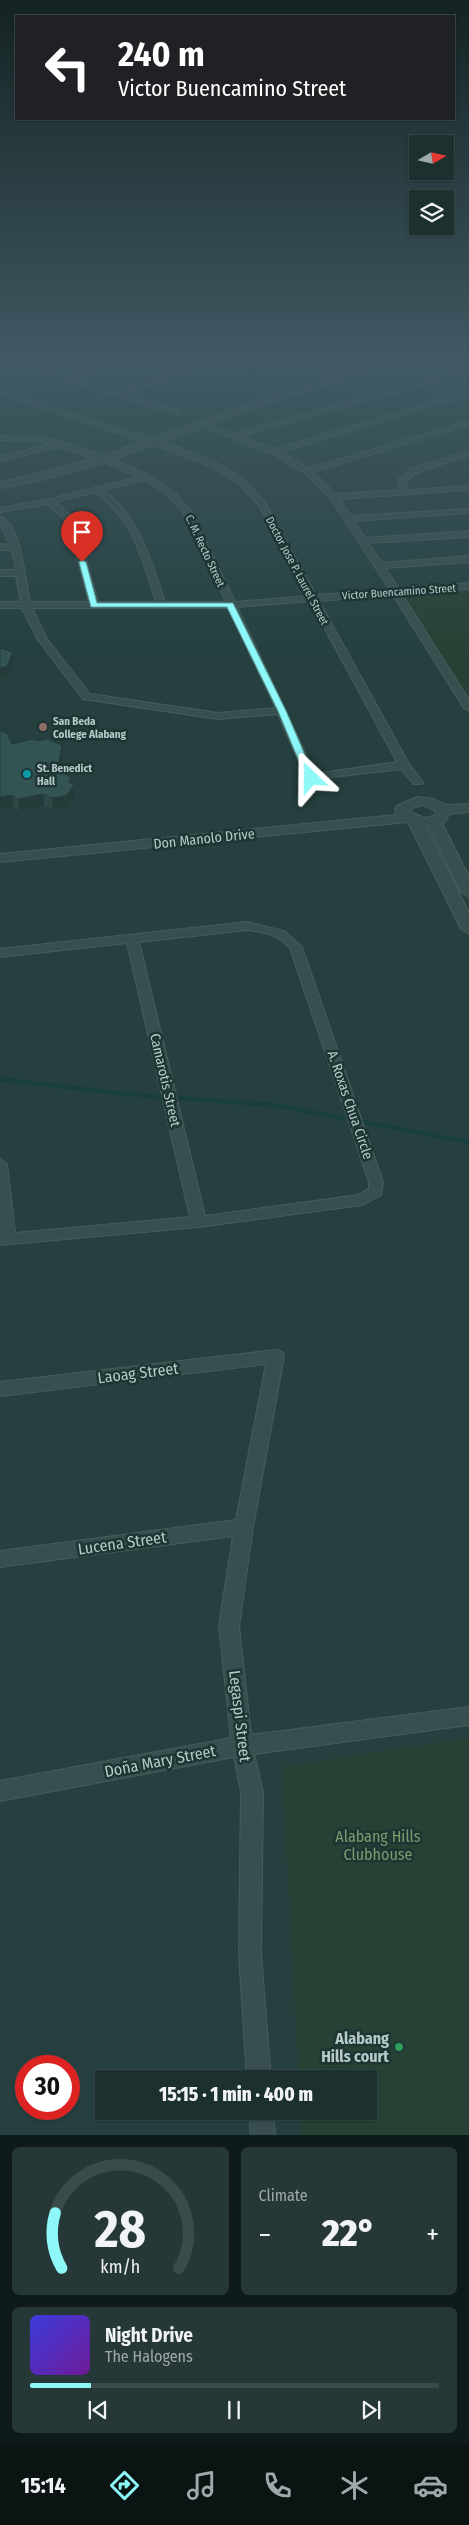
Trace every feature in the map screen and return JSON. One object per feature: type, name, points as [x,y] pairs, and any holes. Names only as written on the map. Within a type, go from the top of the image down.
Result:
[{"type":"street","name":"C. M. Recto Street","points":[[97,457],[146,478],[172,494],[187,511],[282,711],[311,778],[356,770],[404,765]]},
{"type":"street","points":[[0,485],[51,476],[116,457]]},
{"type":"street","name":"Doctor Jose P. Laurel Street","points":[[194,457],[212,464],[240,480],[261,503],[404,765],[418,782]]},
{"type":"street","points":[[283,457],[308,471],[334,497],[458,688],[469,708]]},
{"type":"street","points":[[308,471],[356,457]]},
{"type":"street","points":[[404,492],[402,480],[406,476],[458,457],[469,460]]},
{"type":"street","points":[[0,510],[50,501],[146,478]]},
{"type":"street","points":[[334,497],[469,488]]},
{"type":"street","points":[[99,490],[120,506],[136,528],[161,605]]},
{"type":"street","points":[[50,501],[65,514],[73,527],[94,605]]},
{"type":"street","points":[[349,519],[469,511]]},
{"type":"street","points":[[0,518],[11,530],[26,606],[34,626],[87,697],[218,716],[282,711]]},
{"type":"street","points":[[362,541],[469,534]]},
{"type":"street","points":[[0,547],[14,548]]},
{"type":"street","points":[[379,566],[469,559]]},
{"type":"street","points":[[0,573],[20,573]]},
{"type":"street","name":"Victor Buencamino Street","points":[[0,605],[230,605],[469,586]]},
{"type":"street","points":[[458,688],[469,688]]},
{"type":"street","points":[[469,892],[439,816],[438,805],[428,801],[407,804],[408,816],[469,929]]},
{"type":"street","points":[[408,816],[439,816],[469,808]]},
{"type":"street","name":"Don Manolo Drive","points":[[0,858],[77,846],[408,816]]},
{"type":"street","name":"Don Manolo Drive","points":[[0,848],[77,846]]},
{"type":"street","name":"A. Roxas Chua Circle","points":[[0,953],[247,926],[266,928],[289,938],[296,947],[376,1182],[376,1191],[362,1200],[199,1222],[4,1240]]},
{"type":"street","name":"Camarotis Street","points":[[132,939],[199,1222]]},
{"type":"street","points":[[0,1164],[4,1240]]},
{"type":"street","name":"Laoag Street","points":[[0,1389],[276,1356]]},
{"type":"street","name":"Legaspi Street","points":[[258,2070],[250,1954],[252,1792],[242,1746],[229,1626],[244,1527],[276,1356]]},
{"type":"street","name":"Lucena Street","points":[[0,1559],[244,1527]]},
{"type":"street","name":"Doña Mary Street","points":[[0,1791],[242,1746],[469,1716]]},
{"type":"street","points":[[262,2120],[263,2135]]},
{"type":"green space","points":[[469,590],[469,687],[459,688],[402,594]]},
{"type":"green space","name":"Alabang Hills Clubhouse","points":[[469,1738],[469,2135],[302,2135],[301,2120],[377,2120],[377,2070],[299,2070],[282,1767]]},
{"type":"building","points":[[0,648],[13,652],[7,666],[0,668]]},
{"type":"building","name":"St. Benedict Hall","points":[[0,731],[7,733],[12,744],[32,739],[37,741],[47,739],[62,745],[58,769],[71,778],[69,782],[74,785],[66,796],[52,798],[43,794],[18,799],[12,795],[0,797]]},
{"type":"waterway","points":[[0,1079],[124,1094],[274,1105],[469,1142],[464,1141]]},
{"type":"place","name":"San Beda College Alabang","points":[[43,727]]},
{"type":"place","name":"St. Benedict Hall","points":[[27,774]]},
{"type":"place","name":"Alabang Hills court","points":[[399,2047]]},
{"type":"route","points":[[82,562],[94,605],[230,605],[282,711],[311,778]]}]
